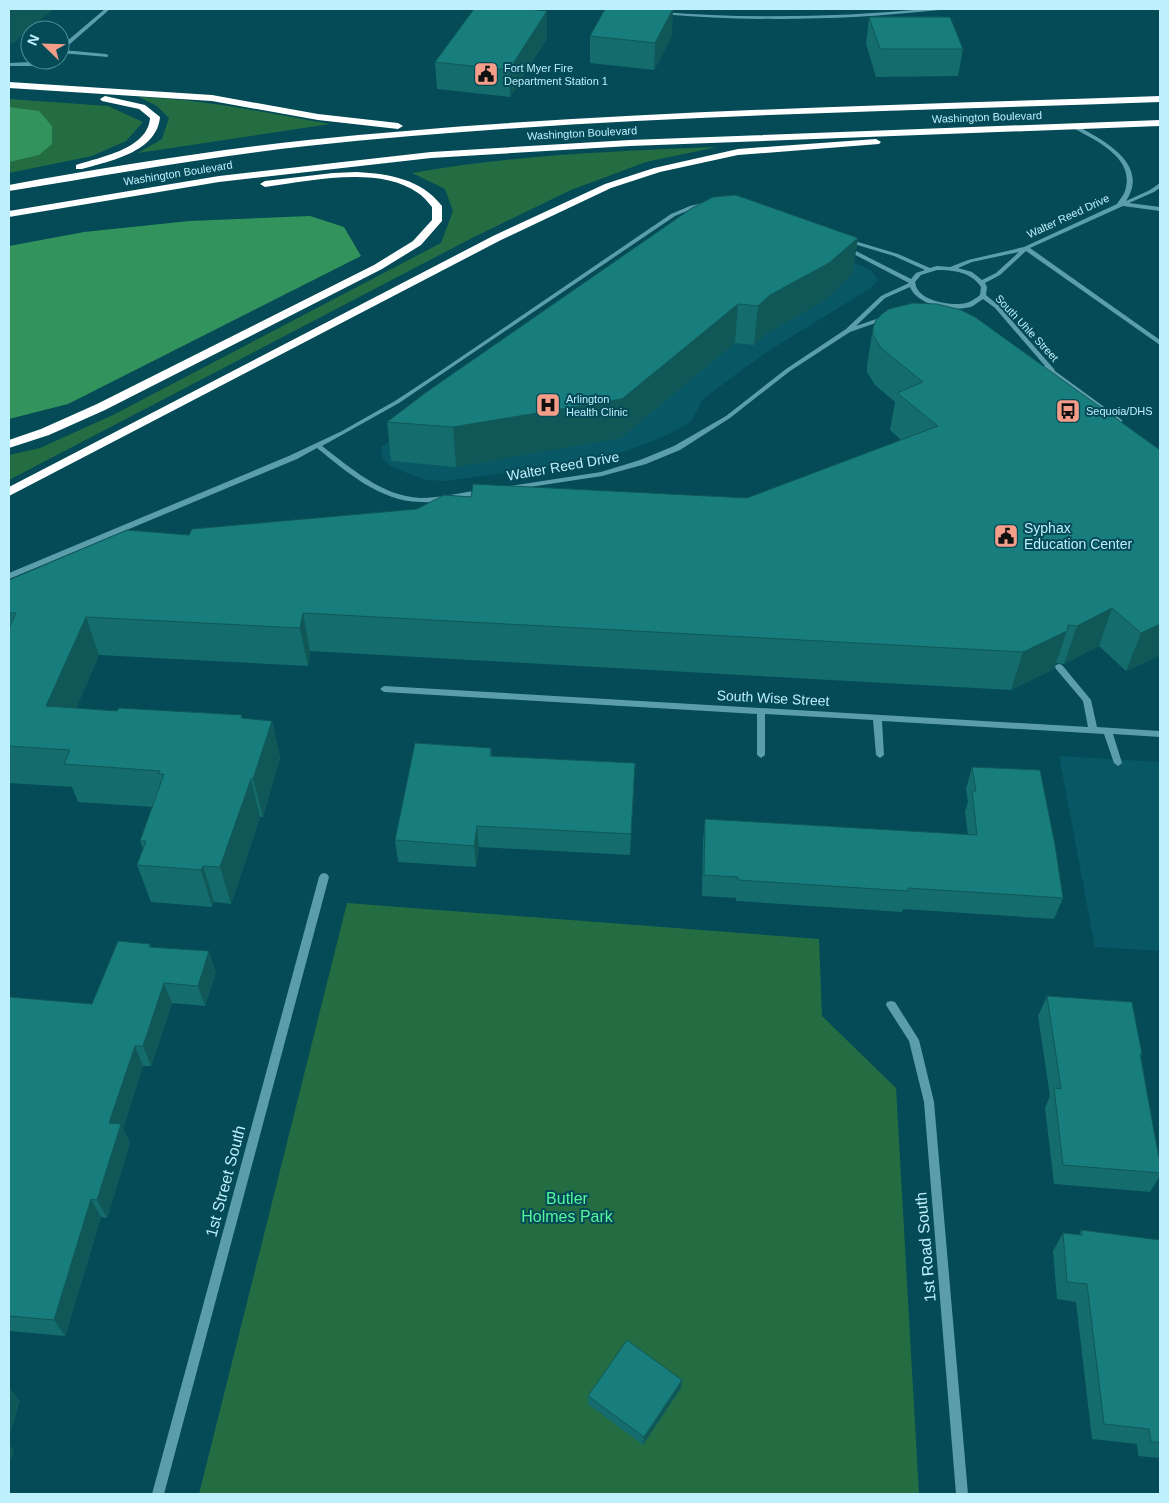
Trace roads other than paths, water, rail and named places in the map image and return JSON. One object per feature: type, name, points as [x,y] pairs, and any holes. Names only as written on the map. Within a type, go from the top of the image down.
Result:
[{"type":"highway","points":[[9,85],[212,98],[358,123],[442,130]]},
{"type":"highway","points":[[1013,105],[1160,89]]},
{"type":"highway","points":[[9,93],[116,100],[142,107],[155,117],[155,130],[141,143],[117,154],[38,182]]},
{"type":"highway","name":"Washington Boulevard","points":[[9,188],[163,160],[247,149],[442,130],[619,119],[1160,99]]},
{"type":"highway","name":"Washington Boulevard","points":[[9,214],[142,191],[293,170],[491,151],[630,143],[1160,123]]},
{"type":"highway","points":[[9,492],[481,246],[608,186],[657,170],[709,157],[795,147],[855,145],[956,130]]},
{"type":"highway","points":[[9,444],[45,432],[101,407],[386,262],[426,236],[437,221],[438,214],[437,206],[424,191],[406,182],[383,177],[341,176],[242,186],[142,191]]},
{"type":"street","points":[[70,42],[108,9]]},
{"type":"street","points":[[656,12],[708,17],[783,19],[873,16],[939,9]]},
{"type":"street","points":[[70,52],[106,56]]},
{"type":"street","name":"Walter Reed Drive","points":[[1072,126],[1121,156],[1130,179],[1129,192],[1120,204]]},
{"type":"street","name":"Walter Reed Drive","points":[[952,268],[970,261],[1026,248],[1152,191],[1160,185]]},
{"type":"street","points":[[9,576],[318,446],[369,418],[419,387],[673,215],[692,207],[712,204]]},
{"type":"street","points":[[1120,204],[1160,209]]},
{"type":"street","points":[[838,241],[896,255],[928,269],[952,268],[970,273],[982,282],[985,292],[983,296],[973,303],[947,306],[938,304],[919,296],[914,290],[912,283],[838,241]]},
{"type":"street","points":[[1026,248],[1160,343]]},
{"type":"street","name":"Walter Reed Drive","points":[[982,282],[998,274],[1026,248]]},
{"type":"street","name":"Walter Reed Drive","points":[[499,489],[602,474],[643,462],[677,448],[728,417],[788,370],[848,330],[883,297],[912,283],[914,277],[928,269]]},
{"type":"street","name":"South Uhle Street","points":[[983,296],[997,307],[1055,374]]},
{"type":"street","points":[[929,306],[938,304]]},
{"type":"street","points":[[947,306],[958,316]]},
{"type":"street","name":"Walter Reed Drive","points":[[848,330],[896,315]]},
{"type":"street","name":"South Uhle Street","points":[[1032,361],[1055,374],[1128,427]]},
{"type":"street","name":"Walter Reed Drive","points":[[318,446],[364,480],[388,492],[404,497],[431,499],[489,491]]},
{"type":"street","points":[[1059,666],[1087,700],[1093,730]]},
{"type":"street","name":"South Wise Street","points":[[384,689],[1160,734]]},
{"type":"street","points":[[761,711],[761,755]]},
{"type":"street","points":[[877,718],[880,755]]},
{"type":"street","points":[[1107,731],[1118,764]]},
{"type":"street","name":"1st Street South","points":[[158,1494],[324,877]]},
{"type":"street","name":"1st Road South","points":[[891,1005],[914,1040],[929,1102],[962,1494]]},
{"type":"place","name":"Fort Myer Fire Department Station 1","points":[[486,74]]},
{"type":"place","name":"Arlington Health Clinic","points":[[548,405]]},
{"type":"place","name":"Sequoia/DHS","points":[[1068,411]]},
{"type":"place","name":"Syphax Education Center","points":[[1006,536]]},
{"type":"park label","name":"Butler Holmes Park","points":[[567,1207]]}]
